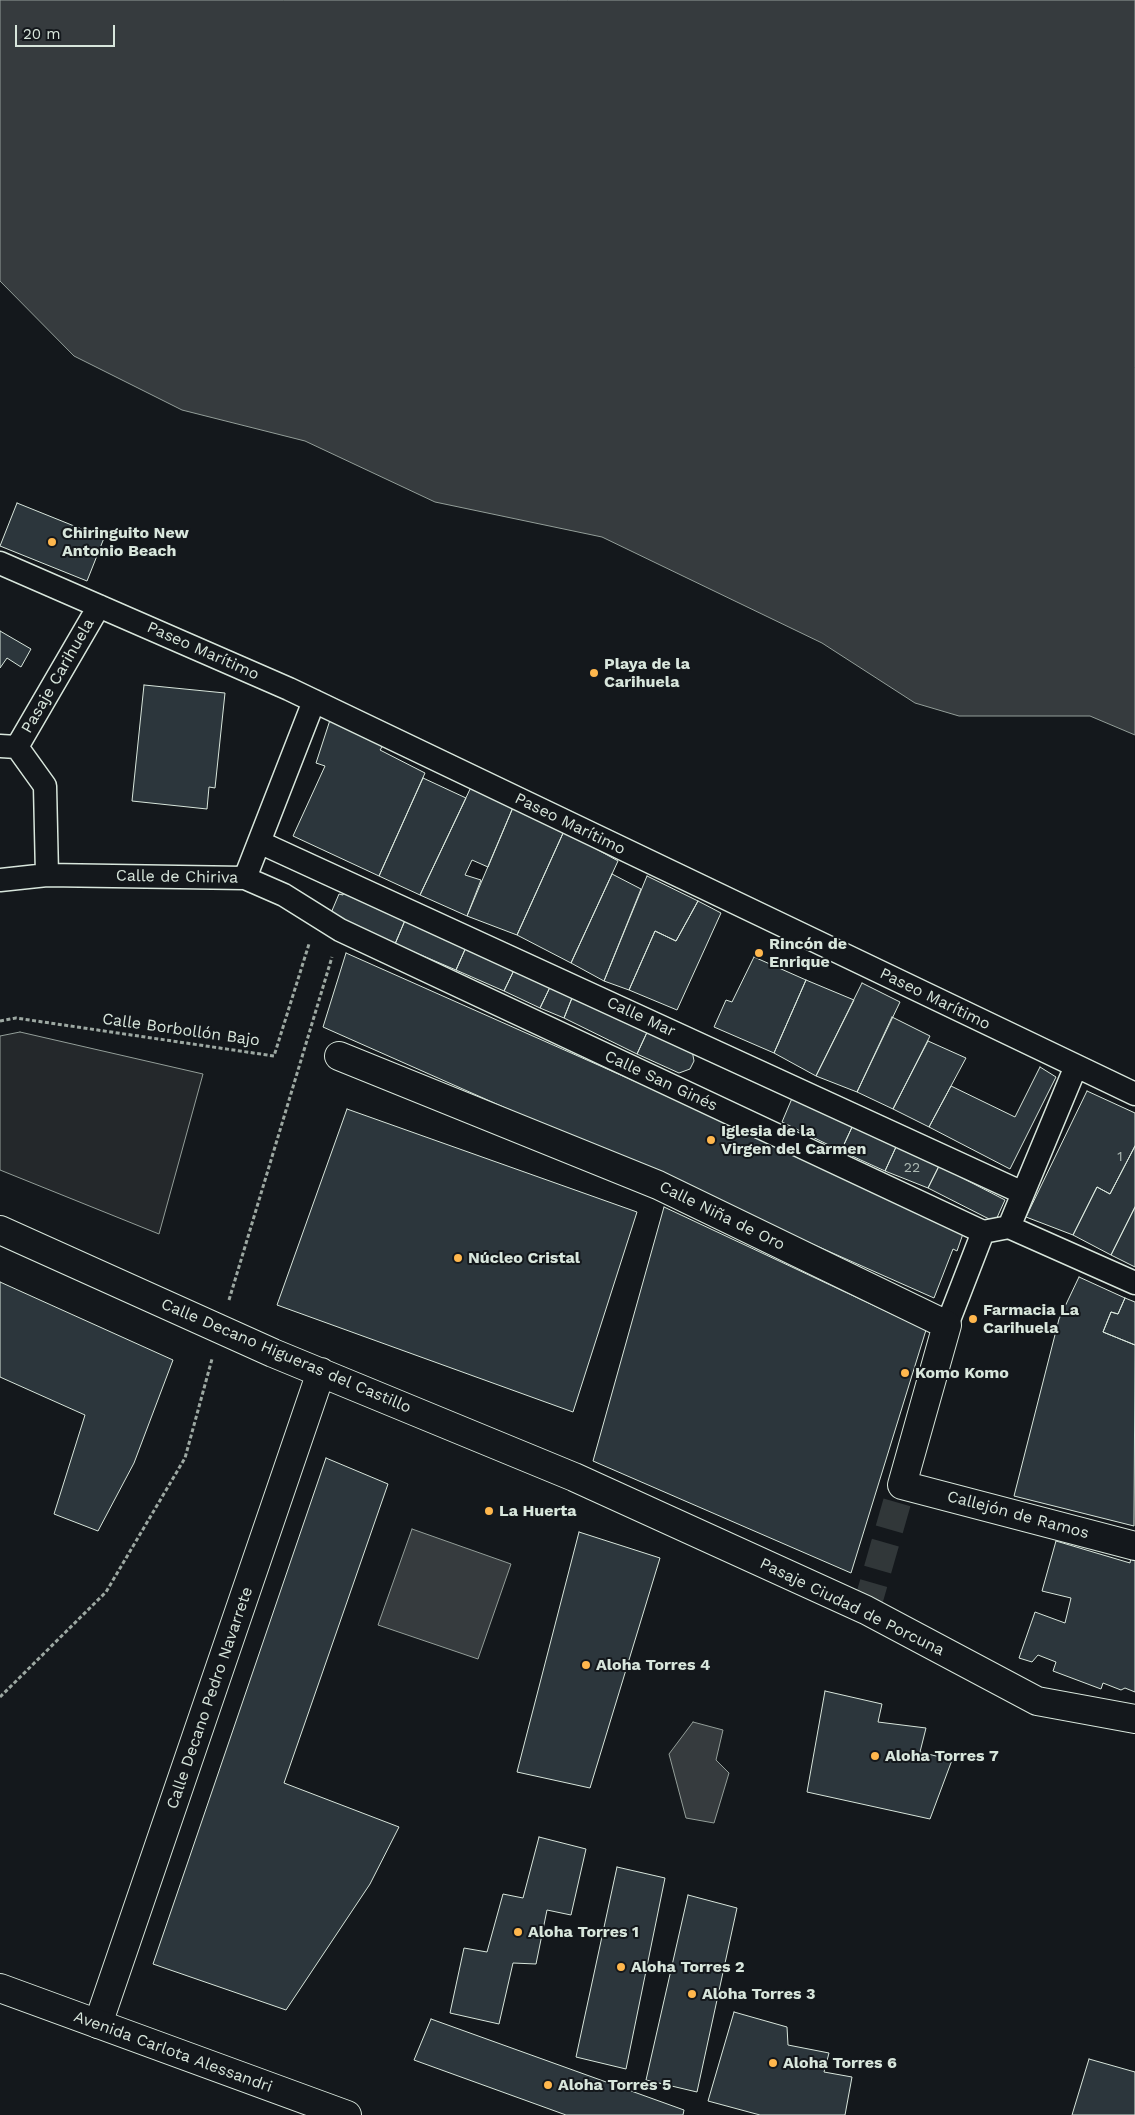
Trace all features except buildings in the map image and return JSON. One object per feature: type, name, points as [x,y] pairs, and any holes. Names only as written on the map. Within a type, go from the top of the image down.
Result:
[{"type":"street","name":"Paseo Marítimo","points":[[0,563],[314,701],[1135,1094]]},
{"type":"street","name":"Pasaje Carihuela","points":[[9,746],[99,606]]},
{"type":"street","points":[[245,878],[314,701]]},
{"type":"street","points":[[9,746],[46,786],[47,875]]},
{"type":"street","name":"Calle Mar","points":[[259,842],[1023,1193]]},
{"type":"street","name":"Calle de Chiriva","points":[[0,880],[47,875],[245,878],[284,895],[340,930]]},
{"type":"street","name":"Calle San Ginés","points":[[340,930],[983,1232]]},
{"type":"street","name":"Calle Niña de Oro","points":[[339,1056],[658,1185],[947,1325]]},
{"type":"street","points":[[1009,1228],[1076,1066]]},
{"type":"street","points":[[947,1325],[983,1232],[1009,1228],[1135,1283]]},
{"type":"street","name":"Calle Decano Higueras del Castillo","points":[[0,1230],[207,1324],[574,1477]]},
{"type":"street","name":"Callejón de Ramos","points":[[947,1325],[902,1485],[1135,1546]]},
{"type":"street","name":"Calle Decano Pedro Navarrete","points":[[98,2024],[321,1372]]},
{"type":"street","name":"Pasaje Ciudad de Porcuna","points":[[574,1477],[866,1610],[1037,1701],[1135,1720]]},
{"type":"street","name":"Avenida Carlota Alessandri","points":[[0,1988],[347,2115]]},
{"type":"path","name":"Calle Borbollón Bajo","points":[[0,1021],[16,1018],[274,1056],[317,916]]},
{"type":"shaded area","points":[[0,0],[1135,0],[1135,735],[1090,716],[959,716],[915,703],[822,643],[602,537],[435,502],[305,441],[182,410],[74,356],[0,281]]},
{"type":"shaded area","points":[[20,1032],[203,1074],[159,1234],[0,1170],[0,1036]]},
{"type":"shaded area","points":[[412,1529],[511,1564],[478,1659],[378,1625]]},
{"type":"shaded area","points":[[693,1722],[723,1730],[716,1760],[729,1773],[714,1823],[686,1818],[669,1754]]},
{"type":"tunnel","points":[[866,1610],[902,1485]]},
{"type":"place","name":"Chiringuito New Antonio Beach","points":[[52,542]]},
{"type":"place","name":"Playa de la Carihuela","points":[[594,673]]},
{"type":"place","name":"Rincón de Enrique","points":[[759,953]]},
{"type":"place","name":"Iglesia de la Virgen del Carmen","points":[[711,1140]]},
{"type":"place","name":"Núcleo Cristal","points":[[458,1258]]},
{"type":"place","name":"Farmacia La Carihuela","points":[[973,1319]]},
{"type":"place","name":"Komo Komo","points":[[905,1373]]},
{"type":"place","name":"La Huerta","points":[[489,1511]]},
{"type":"place","name":"Aloha Torres 4","points":[[586,1665]]},
{"type":"place","name":"Aloha Torres 7","points":[[875,1756]]},
{"type":"place","name":"Aloha Torres 1","points":[[518,1932]]},
{"type":"place","name":"Aloha Torres 2","points":[[621,1967]]},
{"type":"place","name":"Aloha Torres 3","points":[[692,1994]]},
{"type":"place","name":"Aloha Torres 6","points":[[773,2063]]},
{"type":"place","name":"Aloha Torres 5","points":[[548,2085]]}]
